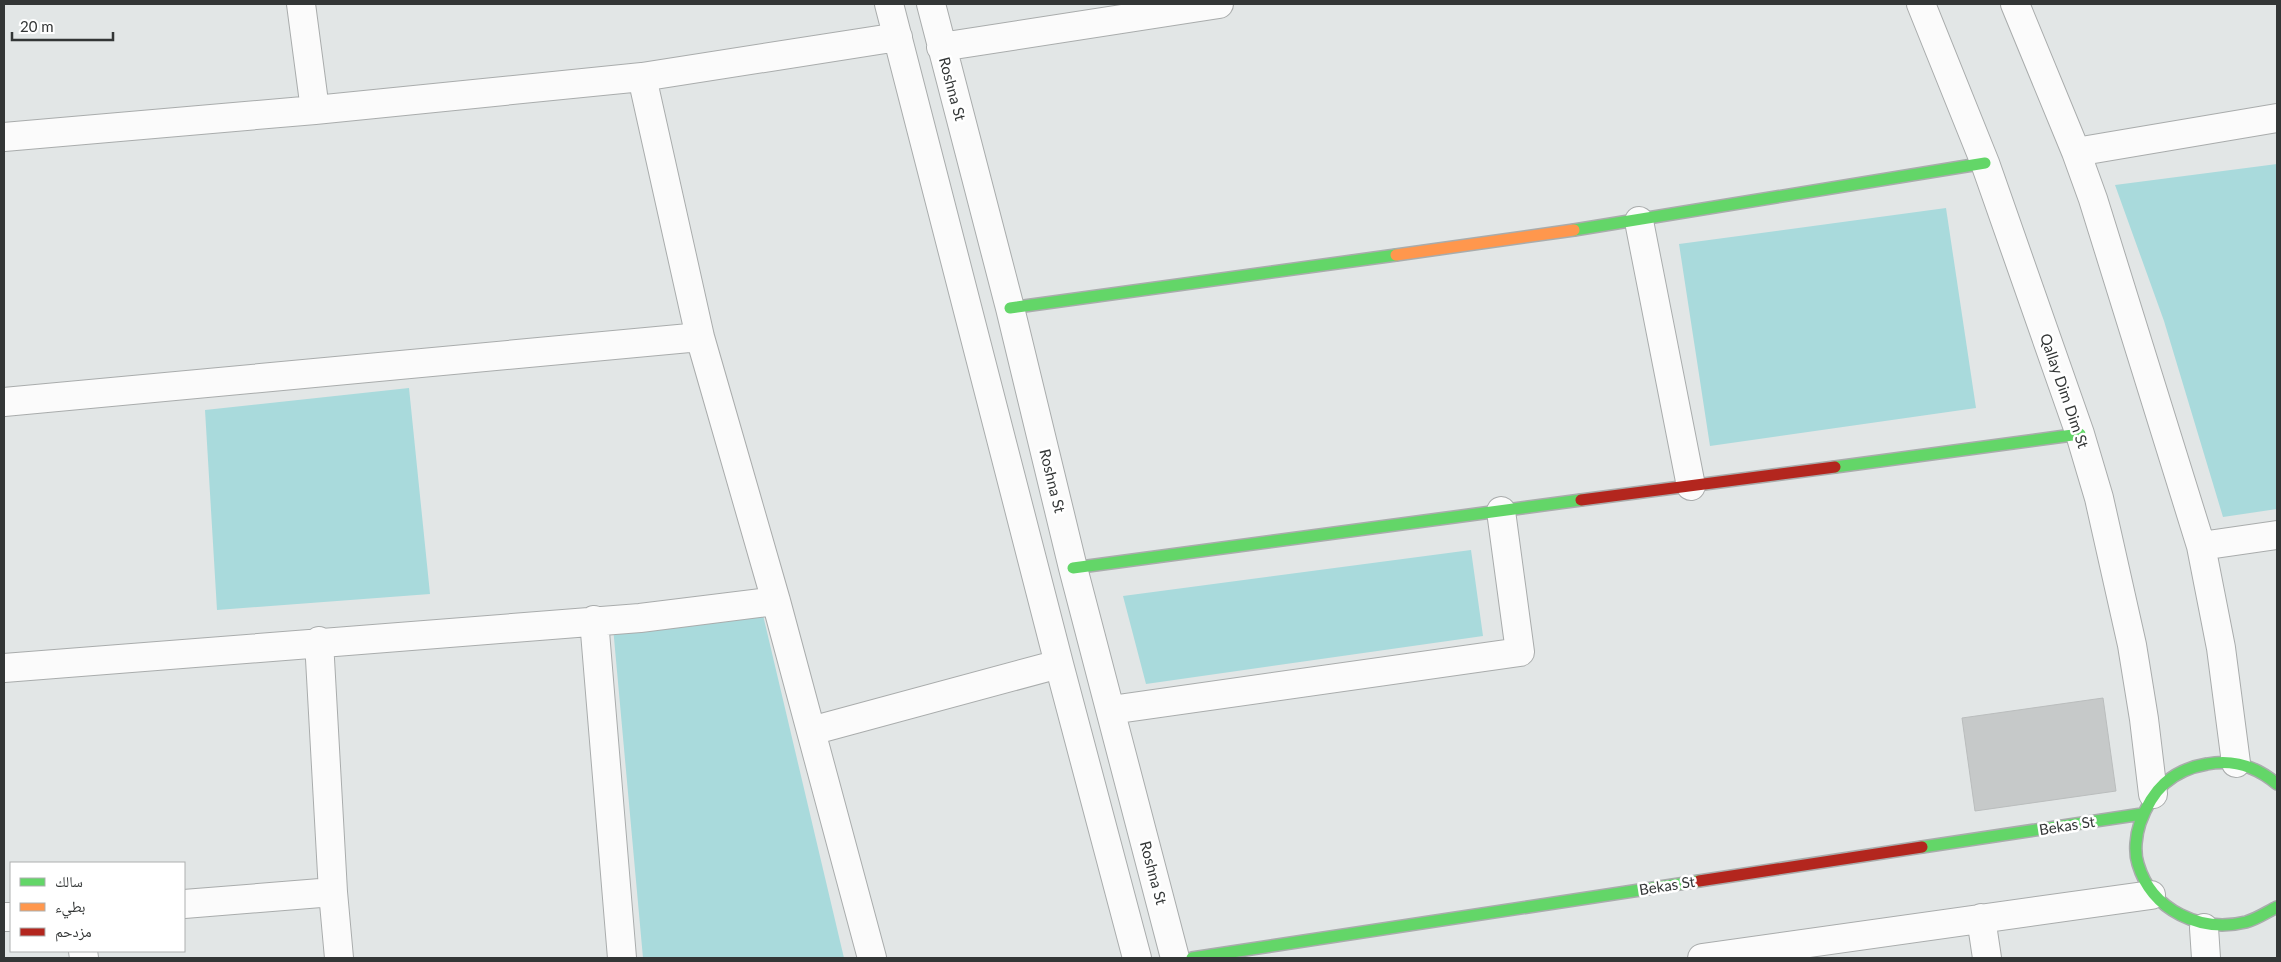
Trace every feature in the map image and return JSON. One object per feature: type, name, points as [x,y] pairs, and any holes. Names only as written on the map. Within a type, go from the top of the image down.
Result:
[{"type":"street","points":[[301,4],[315,110]]},
{"type":"street","points":[[889,4],[1059,664],[1138,958]]},
{"type":"street","name":"Roshna St","points":[[931,4],[1010,308],[1073,568],[1175,958]]},
{"type":"street","points":[[941,47],[1219,4]]},
{"type":"street","name":"Qallay Dim Dim St","points":[[1922,4],[1985,163],[2080,434],[2099,498],[2130,636],[2144,719],[2147,804]]},
{"type":"street","points":[[2015,4],[2076,152],[2201,546],[2221,648],[2236,763]]},
{"type":"street","points":[[4,137],[315,110],[642,77],[898,37]]},
{"type":"street","points":[[642,77],[700,337],[776,601],[872,958]]},
{"type":"street","points":[[2076,152],[2277,118]]},
{"type":"street","points":[[1010,308],[1639,221],[1985,163]]},
{"type":"street","points":[[1639,221],[1691,486]]},
{"type":"street","points":[[4,402],[700,337]]},
{"type":"street","points":[[1073,568],[2080,434]]},
{"type":"street","points":[[1111,710],[1520,652],[1501,511]]},
{"type":"street","points":[[2201,546],[2277,535]]},
{"type":"street","points":[[4,668],[319,641],[686,613],[776,601]]},
{"type":"street","points":[[594,620],[622,958]]},
{"type":"street","points":[[319,641],[333,892],[339,958]]},
{"type":"street","points":[[811,731],[1059,664]]},
{"type":"street","points":[[2277,784],[2255,768],[2236,763],[2212,762],[2190,767],[2170,778],[2147,804],[2136,835],[2136,856],[2141,876],[2151,894],[2166,910],[2178,918],[2204,928],[2225,930],[2245,926],[2264,918],[2277,907]]},
{"type":"street","name":"Bekas St","points":[[1192,958],[2147,804]]},
{"type":"street","points":[[185,904],[333,892]]},
{"type":"street","points":[[1702,958],[2151,894]]},
{"type":"street","points":[[1982,918],[1987,958]]},
{"type":"street","points":[[2204,928],[2206,958]]},
{"type":"shaded area","points":[[2277,164],[2277,509],[2223,517],[2164,321],[2115,185]]},
{"type":"shaded area","points":[[1946,208],[1976,408],[1710,446],[1679,244]]},
{"type":"shaded area","points":[[409,388],[430,594],[217,610],[205,410]]},
{"type":"shaded area","points":[[1471,550],[1483,636],[1146,684],[1123,596]]},
{"type":"shaded area","points":[[763,615],[844,958],[643,958],[613,627]]},
{"type":"building","points":[[2103,698],[2116,791],[1975,811],[1962,718]]},
{"type":"traffic: fast","points":[[1574,230],[1985,163]]},
{"type":"traffic: fast","points":[[1010,308],[1396,255]]},
{"type":"traffic: fast","points":[[1835,467],[2080,434]]},
{"type":"traffic: fast","points":[[1073,568],[1581,500]]},
{"type":"traffic: fast","points":[[2277,784],[2253,769],[2235,764],[2207,764],[2183,771],[2164,783],[2150,801],[2140,823],[2136,849],[2138,864],[2154,894],[2166,906],[2180,915],[2196,921],[2229,925],[2250,921],[2277,907]]},
{"type":"traffic: fast","points":[[1922,847],[2142,814]]},
{"type":"traffic: fast","points":[[1192,958],[1699,881]]},
{"type":"traffic: slow","points":[[1396,255],[1574,230]]},
{"type":"traffic: jam","points":[[1581,500],[1835,467]]},
{"type":"traffic: jam","points":[[1699,881],[1922,847]]}]
